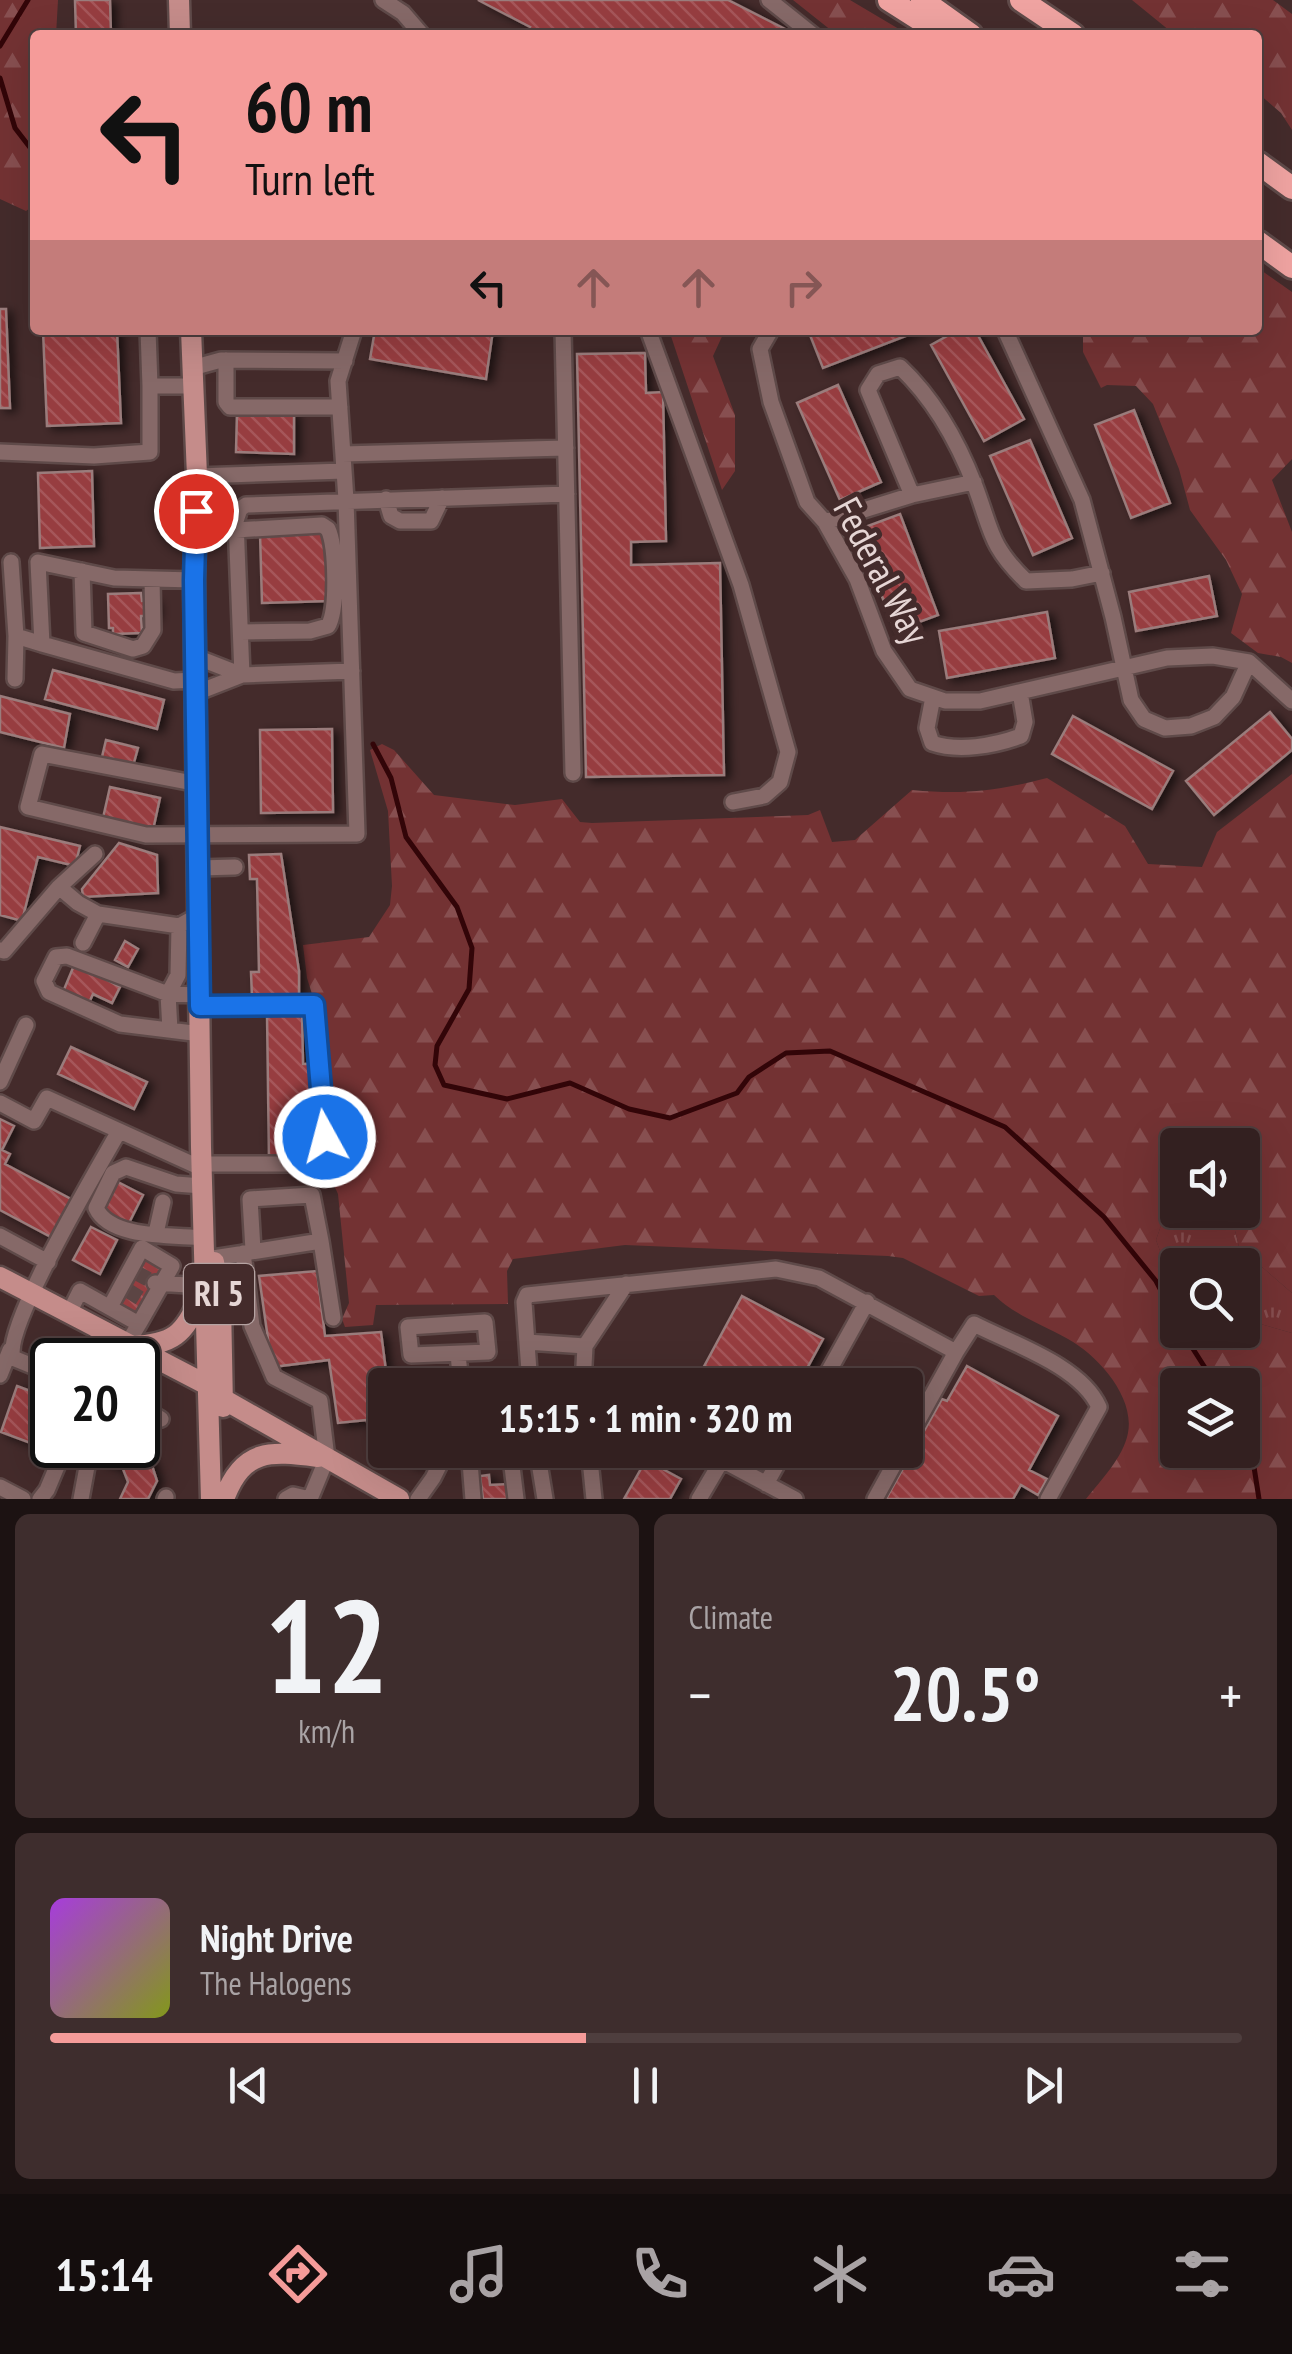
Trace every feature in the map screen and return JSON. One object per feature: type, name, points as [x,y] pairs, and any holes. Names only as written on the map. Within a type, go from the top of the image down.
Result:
[{"type":"highway","points":[[889,0],[936,30]]},
{"type":"highway","points":[[922,0],[964,30]]},
{"type":"highway","points":[[1021,0],[1066,30]]},
{"type":"highway","points":[[1045,0],[1080,30]]},
{"type":"highway","points":[[1262,167],[1292,188]]},
{"type":"highway","points":[[1262,245],[1292,267]]},
{"type":"main road","points":[[179,0],[180,30]]},
{"type":"main road","name":"RI 5","points":[[191,338],[197,476],[194,580],[204,1288],[223,1499]]},
{"type":"main road","name":"RI 5","points":[[202,1178],[221,1304],[211,1499]]},
{"type":"main road","points":[[0,1278],[112,1338]]},
{"type":"main road","points":[[160,1343],[178,1336],[191,1320],[204,1288]]},
{"type":"main road","points":[[160,1366],[216,1393],[327,1458],[372,1492],[400,1499]]},
{"type":"main road","points":[[223,1499],[232,1476],[256,1456],[278,1452],[327,1458]]},
{"type":"street","points":[[383,0],[417,30]]},
{"type":"street","points":[[769,0],[807,30]]},
{"type":"street","points":[[0,452],[94,456],[150,452],[148,335]]},
{"type":"street","points":[[198,784],[42,754],[28,808],[146,835],[357,834],[346,500],[338,382],[353,335]]},
{"type":"street","points":[[563,335],[574,773]]},
{"type":"street","points":[[650,335],[741,585],[788,752],[780,782],[764,796],[733,802]]},
{"type":"street","name":"Federal Way","points":[[767,335],[760,349],[770,402],[807,502],[825,522],[856,579],[884,651],[910,689],[945,700],[980,702],[1166,658],[1214,656],[1250,662]]},
{"type":"street","points":[[1007,335],[1082,500],[1131,700],[1144,719],[1164,728],[1191,726],[1214,717],[1233,697],[1250,662],[1292,701]]},
{"type":"street","points":[[191,338],[223,360]]},
{"type":"street","points":[[150,386],[192,377],[223,360],[345,362]]},
{"type":"street","points":[[223,360],[226,402],[230,407],[340,407]]},
{"type":"street","points":[[912,495],[868,390],[878,374],[900,367],[926,390],[974,482],[991,539],[1004,560],[1026,581],[1102,573]]},
{"type":"street","points":[[344,454],[566,448]]},
{"type":"street","points":[[197,476],[344,472]]},
{"type":"street","points":[[825,522],[912,495],[974,482]]},
{"type":"street","points":[[242,675],[236,530],[237,514],[246,505],[566,494]]},
{"type":"street","points":[[386,499],[390,516],[400,521],[431,521],[442,498]]},
{"type":"street","points":[[236,530],[322,525],[328,529],[332,542],[333,618],[322,630],[240,632]]},
{"type":"street","points":[[15,679],[16,636],[5,562],[38,562],[114,578],[194,580]]},
{"type":"street","points":[[38,562],[42,644]]},
{"type":"street","points":[[82,571],[84,633],[133,649],[143,646],[153,630],[152,579]]},
{"type":"street","points":[[16,636],[196,686],[242,675],[352,671]]},
{"type":"street","points":[[196,657],[242,675]]},
{"type":"street","points":[[933,697],[927,728],[932,742],[948,748],[1006,742],[1020,736],[1025,722],[1020,692]]},
{"type":"street","points":[[0,950],[4,951],[18,937],[95,854]]},
{"type":"street","points":[[199,868],[235,867]]},
{"type":"street","points":[[60,888],[98,914],[179,926],[199,914]]},
{"type":"street","points":[[83,943],[98,914]]},
{"type":"street","points":[[170,1030],[168,994],[178,975],[179,926]]},
{"type":"street","points":[[201,1034],[120,1024],[49,992],[44,981],[56,957],[67,956],[168,994],[242,1005],[314,1005],[326,1164],[176,1184],[126,1167],[113,1173],[98,1204],[99,1214],[128,1232],[203,1238]]},
{"type":"street","points":[[0,1082],[26,1025]]},
{"type":"street","points":[[0,1103],[34,1121],[46,1098],[119,1130],[202,1178]]},
{"type":"street","points":[[0,1375],[31,1293],[119,1130]]},
{"type":"street","points":[[286,1499],[293,1495],[310,1499],[327,1458],[320,1402],[274,1376],[252,1326],[250,1199],[312,1195],[333,1318]]},
{"type":"street","points":[[156,1233],[163,1202]]},
{"type":"street","points":[[0,1236],[48,1262]]},
{"type":"street","points":[[213,1258],[321,1242]]},
{"type":"street","points":[[110,1307],[124,1288],[142,1248],[172,1266],[148,1303],[133,1338]]},
{"type":"street","points":[[529,1368],[524,1302],[527,1295],[776,1268],[819,1278],[956,1352]]},
{"type":"street","points":[[585,1368],[585,1346],[626,1284]]},
{"type":"street","points":[[158,1285],[204,1288]]},
{"type":"street","points":[[69,1314],[80,1291],[139,1324]]},
{"type":"street","points":[[830,1368],[867,1302]]},
{"type":"street","points":[[485,1322],[488,1352],[458,1354],[410,1355],[408,1328],[485,1322]]},
{"type":"street","points":[[923,1411],[974,1324],[1072,1374],[1091,1389],[1099,1408],[1048,1499]]},
{"type":"street","points":[[98,1338],[101,1330]]},
{"type":"street","points":[[527,1342],[585,1346]]},
{"type":"street","points":[[10,1350],[12,1358],[30,1365]]},
{"type":"street","points":[[458,1354],[459,1368]]},
{"type":"street","points":[[40,1499],[57,1468]]},
{"type":"street","points":[[81,1499],[87,1468]]},
{"type":"street","points":[[418,1499],[438,1468]]},
{"type":"street","points":[[470,1468],[472,1499]]},
{"type":"street","points":[[512,1468],[516,1499]]},
{"type":"street","points":[[540,1468],[544,1499]]},
{"type":"street","points":[[591,1468],[594,1499]]},
{"type":"street","points":[[698,1499],[717,1468]]},
{"type":"street","points":[[737,1468],[794,1499]]},
{"type":"street","points":[[766,1484],[775,1468]]},
{"type":"street","points":[[875,1499],[892,1468]]},
{"type":"street","points":[[0,1487],[23,1499]]},
{"type":"green space","points":[[0,0],[58,0],[56,30],[30,30],[30,208],[26,211],[0,199]]},
{"type":"green space","points":[[793,0],[850,0],[901,30],[831,30]]},
{"type":"green space","points":[[1132,0],[1273,0],[1292,14],[1292,130],[1281,113],[1262,96],[1262,30],[1169,30]]},
{"type":"green space","points":[[1262,271],[1292,292],[1292,459],[1272,480],[1292,532],[1292,663],[1258,653],[1231,633],[1242,594],[1226,560],[1190,510],[1179,469],[1153,404],[1136,386],[1101,388],[1083,352],[1083,335],[1262,335]]},
{"type":"green space","points":[[671,335],[723,335],[713,356],[735,415],[735,471],[722,490]]},
{"type":"green space","points":[[382,744],[394,750],[434,795],[515,805],[562,799],[580,822],[592,823],[808,815],[820,810],[832,842],[855,840],[912,790],[980,791],[1047,778],[1125,826],[1148,864],[1202,867],[1217,832],[1292,774],[1292,1293],[1260,1265],[1260,1248],[1239,1247],[1234,1228],[1260,1228],[1260,1128],[1160,1128],[1160,1228],[1156,1240],[1160,1251],[1160,1348],[1260,1348],[1260,1324],[1292,1333],[1292,1499],[1086,1499],[1116,1460],[1128,1433],[1126,1405],[1112,1378],[1079,1346],[994,1295],[979,1296],[903,1258],[625,1245],[513,1259],[507,1271],[508,1304],[376,1305],[373,1325],[345,1327],[342,1319],[349,1303],[338,1194],[333,1183],[335,1118],[326,1105],[326,1056],[317,1040],[316,1007],[303,945],[369,937],[390,905],[388,811],[370,750]]},
{"type":"green space","points":[[1160,1228],[1234,1228],[1240,1248],[1160,1251],[1156,1240]]},
{"type":"green space","points":[[1260,1265],[1292,1293],[1292,1333],[1260,1324]]},
{"type":"building","points":[[75,0],[110,0],[111,30],[76,30]]},
{"type":"building","points":[[478,0],[728,0],[787,30],[528,30],[530,27]]},
{"type":"building","points":[[0,309],[6,309],[10,408],[0,408]]},
{"type":"building","points":[[43,335],[117,335],[121,423],[47,426]]},
{"type":"building","points":[[374,335],[492,335],[486,379],[370,359]]},
{"type":"building","points":[[810,335],[908,335],[823,368]]},
{"type":"building","points":[[949,335],[978,335],[1024,419],[984,441],[931,345]]},
{"type":"building","points":[[645,353],[646,393],[663,392],[666,541],[631,542],[631,565],[720,563],[724,775],[586,777],[577,354]]},
{"type":"building","points":[[838,385],[881,482],[840,500],[797,403]]},
{"type":"building","points":[[1134,410],[1170,503],[1131,518],[1095,425]]},
{"type":"building","points":[[237,412],[294,413],[294,454],[236,452]]},
{"type":"building","points":[[1030,440],[1072,538],[1033,555],[990,456]]},
{"type":"building","points":[[92,471],[94,546],[40,548],[38,473]]},
{"type":"building","points":[[900,514],[938,615],[895,631],[857,530]]},
{"type":"building","points":[[319,531],[328,536],[330,601],[262,603],[260,533]]},
{"type":"building","points":[[1209,576],[1217,616],[1136,631],[1129,592]]},
{"type":"building","points":[[141,593],[142,601],[155,600],[155,616],[141,616],[142,633],[113,634],[113,628],[109,628],[108,594]]},
{"type":"building","points":[[1047,612],[1055,658],[947,678],[939,631]]},
{"type":"building","points":[[53,670],[164,700],[157,729],[45,699]]},
{"type":"building","points":[[0,696],[70,714],[64,748],[0,732]]},
{"type":"building","points":[[1270,712],[1292,739],[1292,750],[1214,815],[1186,781]]},
{"type":"building","points":[[1073,716],[1173,771],[1152,809],[1052,754]]},
{"type":"building","points":[[332,729],[333,812],[261,813],[260,730]]},
{"type":"building","points":[[106,740],[138,748],[133,766],[102,757]]},
{"type":"building","points":[[110,787],[160,798],[153,830],[103,818]]},
{"type":"building","points":[[0,827],[80,846],[75,866],[38,857],[22,921],[0,915]]},
{"type":"building","points":[[119,843],[157,855],[158,893],[83,897],[82,889]]},
{"type":"building","points":[[281,854],[299,971],[299,996],[252,997],[251,972],[259,972],[257,879],[250,879],[249,855]]},
{"type":"building","points":[[125,941],[138,949],[128,967],[115,960]]},
{"type":"building","points":[[75,963],[120,987],[112,1003],[93,994],[88,1005],[63,992]]},
{"type":"building","points":[[267,1012],[302,1012],[303,1064],[310,1064],[311,1116],[318,1116],[318,1160],[269,1160]]},
{"type":"building","points":[[71,1047],[147,1082],[134,1109],[58,1074]]},
{"type":"building","points":[[0,1119],[14,1126],[2,1150],[10,1154],[5,1164],[71,1199],[51,1237],[0,1210]]},
{"type":"building","points":[[114,1180],[143,1195],[126,1229],[100,1211]]},
{"type":"building","points":[[91,1227],[117,1240],[100,1274],[73,1260]]},
{"type":"building","points":[[144,1255],[164,1265],[138,1319],[118,1309]]},
{"type":"building","points":[[317,1271],[325,1336],[381,1332],[386,1368],[368,1368],[368,1435],[367,1420],[338,1423],[329,1360],[272,1367],[259,1276]]},
{"type":"building","points":[[742,1296],[823,1339],[807,1368],[703,1368]]},
{"type":"building","points":[[967,1366],[1058,1416],[1029,1470],[1047,1479],[1038,1495],[1021,1485],[1013,1499],[886,1499],[903,1468],[923,1468],[923,1433],[942,1399],[947,1401]]},
{"type":"building","points":[[17,1386],[30,1391],[30,1443],[1,1432]]},
{"type":"building","points":[[153,1468],[157,1481],[148,1499],[120,1499],[128,1482],[123,1469]]},
{"type":"building","points":[[641,1468],[661,1468],[681,1479],[670,1499],[624,1499]]},
{"type":"building","points":[[489,1475],[490,1485],[509,1484],[511,1499],[483,1499],[480,1476]]},
{"type":"waterway","points":[[0,46],[28,0]]},
{"type":"waterway","points":[[0,78],[15,128],[30,148]]},
{"type":"waterway","points":[[373,744],[391,778],[406,837],[457,907],[472,948],[469,989],[437,1046],[435,1065],[444,1085],[507,1099],[570,1083],[629,1109],[670,1118],[737,1093],[749,1077],[786,1053],[830,1051],[1005,1127],[1104,1217],[1160,1289]]},
{"type":"waterway","points":[[1192,1348],[1205,1368]]},
{"type":"waterway","points":[[1254,1468],[1259,1499]]},
{"type":"tunnel","points":[[135,1272],[155,1283]]},
{"type":"tunnel","points":[[127,1290],[146,1302]]},
{"type":"route","points":[[196,511],[200,1006],[314,1005],[325,1137]]}]
